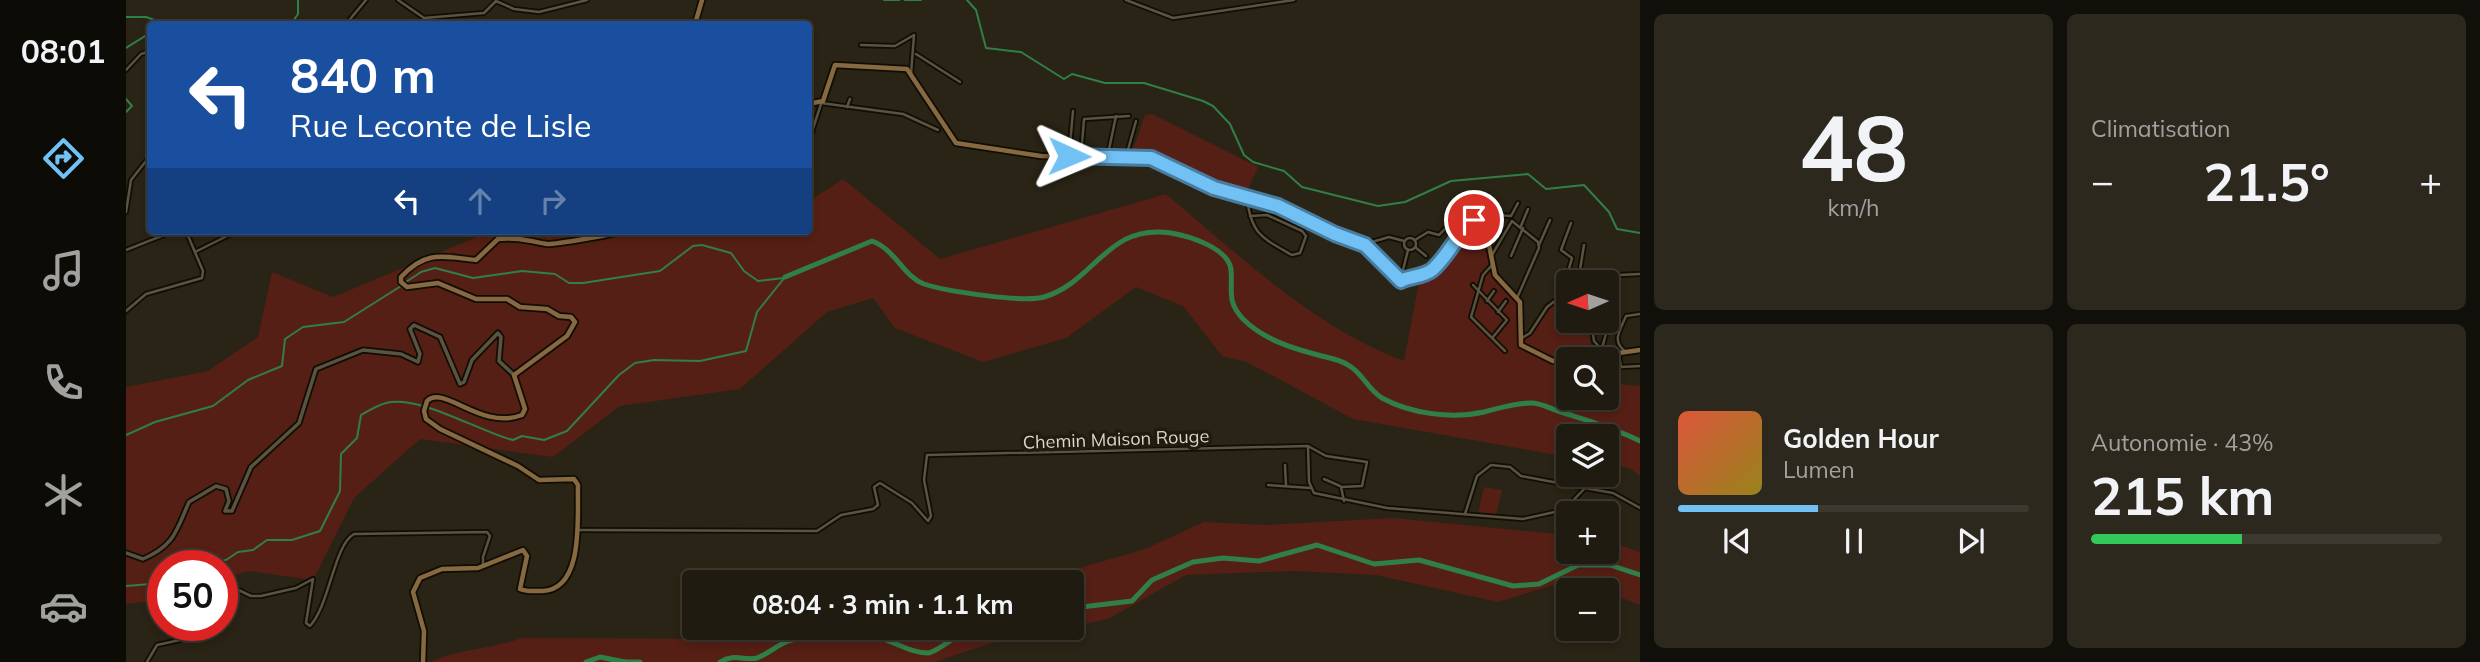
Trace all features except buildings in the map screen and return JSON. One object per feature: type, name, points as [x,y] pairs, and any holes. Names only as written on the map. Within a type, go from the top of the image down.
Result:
[{"type":"main road","points":[[696,21],[702,0]]},
{"type":"main road","points":[[812,104],[821,103],[835,65],[901,68],[911,74],[956,143],[1041,156],[1154,160],[1214,188],[1278,206],[1335,234],[1365,245],[1401,277],[1429,272],[1452,250],[1468,223],[1480,221],[1486,230],[1490,257],[1498,279],[1517,298],[1522,312],[1520,340],[1525,350],[1556,361]]},
{"type":"main road","points":[[423,662],[424,631],[414,599],[416,582],[437,570],[465,570],[484,566],[523,551],[527,556],[520,589],[552,590],[571,571],[576,530],[576,480],[538,480],[514,464],[429,422],[424,411],[426,403],[431,397],[442,396],[489,419],[518,417],[524,414],[525,409],[514,375],[567,337],[575,324],[574,318],[547,309],[520,307],[507,299],[476,299],[438,283],[407,287],[401,282],[401,277],[434,256],[451,255],[476,260],[498,239],[516,238],[548,245],[609,235]]},
{"type":"main road","points":[[1619,353],[1640,350]]},
{"type":"street","points":[[348,21],[366,0]]},
{"type":"street","points":[[398,0],[418,15],[429,18],[484,13],[496,1],[514,9],[539,12],[587,0]]},
{"type":"street","points":[[1126,0],[1172,18],[1294,0]]},
{"type":"street","points":[[861,45],[895,46],[914,35],[916,37],[911,74]]},
{"type":"street","points":[[126,70],[141,54],[147,52]]},
{"type":"street","points":[[914,54],[960,82]]},
{"type":"street","points":[[847,107],[850,99]]},
{"type":"street","points":[[812,131],[821,103],[903,114],[938,130]]},
{"type":"street","points":[[1069,156],[1073,111]]},
{"type":"street","points":[[1082,149],[1087,149],[1092,154],[1108,154],[1116,116]]},
{"type":"street","points":[[1081,156],[1084,118],[1129,116]]},
{"type":"street","points":[[1126,157],[1136,121]]},
{"type":"street","points":[[126,212],[131,180],[147,160]]},
{"type":"street","points":[[1247,198],[1250,216],[1260,237],[1292,255],[1300,253],[1306,236],[1302,231],[1268,215],[1250,216]]},
{"type":"street","points":[[1480,221],[1497,215],[1511,216],[1518,203]]},
{"type":"street","points":[[1511,256],[1528,209]]},
{"type":"street","points":[[1404,242],[1409,238],[1415,240],[1429,232],[1439,235],[1457,216],[1463,220]]},
{"type":"street","points":[[1517,298],[1550,220]]},
{"type":"street","points":[[1490,257],[1510,222],[1522,227],[1539,245]]},
{"type":"street","points":[[1569,270],[1572,258],[1561,250],[1570,223]]},
{"type":"street","points":[[1332,227],[1372,242],[1389,237],[1404,242],[1409,250]]},
{"type":"street","points":[[126,250],[164,235]]},
{"type":"street","points":[[126,311],[146,294],[202,278],[204,274],[188,235]]},
{"type":"street","points":[[195,252],[229,235]]},
{"type":"street","points":[[1415,240],[1415,247]]},
{"type":"street","points":[[1581,270],[1584,245]]},
{"type":"street","points":[[1401,277],[1409,250],[1415,247]]},
{"type":"street","points":[[1415,247],[1426,256]]},
{"type":"street","points":[[1492,265],[1483,275],[1471,317],[1505,351]]},
{"type":"street","points":[[1619,275],[1640,274]]},
{"type":"street","points":[[1473,285],[1507,320],[1493,337]]},
{"type":"street","points":[[1487,301],[1494,291]]},
{"type":"street","points":[[1498,312],[1506,301]]},
{"type":"street","points":[[1520,340],[1530,333],[1547,307],[1556,301]]},
{"type":"street","points":[[1626,352],[1616,341],[1626,316],[1640,314]]},
{"type":"street","points":[[126,553],[143,559],[169,543],[181,526],[190,501],[216,486],[226,489],[229,501],[225,511],[230,513],[251,467],[299,423],[312,376],[318,368],[363,350],[401,354],[418,362],[420,354],[411,328],[414,325],[440,337],[461,384],[472,360],[498,333],[501,337],[499,361],[514,375]]},
{"type":"street","points":[[1619,353],[1621,367],[1640,366]]},
{"type":"street","points":[[1308,446],[1311,488],[1317,495],[1387,508],[1516,519],[1542,517],[1567,508],[1585,488]]},
{"type":"street","name":"Chemin Maison Rouge","points":[[576,530],[817,531],[841,515],[873,509],[878,505],[874,487],[880,483],[912,503],[928,521],[931,516],[924,480],[928,463],[925,456],[1308,446],[1326,456],[1367,462],[1362,486],[1340,487]]},
{"type":"street","points":[[1465,514],[1477,476],[1491,465],[1510,467],[1521,476],[1613,493],[1640,508]]},
{"type":"street","points":[[1284,466],[1286,486]]},
{"type":"street","points":[[1324,479],[1340,487],[1344,501]]},
{"type":"street","points":[[1269,485],[1311,488]]},
{"type":"street","points":[[238,590],[251,596],[261,596],[296,588],[313,579],[306,623],[310,625],[333,579],[341,548],[354,534],[487,532],[491,536],[483,557],[484,566]]},
{"type":"street","points":[[147,662],[157,645],[175,641]]},
{"type":"shaded area","points":[[1152,114],[1258,167],[1245,196],[1208,183],[1157,159],[1128,155],[1130,146],[1134,147],[1145,115]]},
{"type":"shaded area","points":[[843,179],[940,259],[1166,194],[1278,288],[1338,329],[1404,361],[1419,282],[1444,264],[1469,225],[1482,229],[1494,280],[1518,305],[1519,329],[1528,336],[1540,315],[1556,298],[1556,333],[1589,333],[1591,347],[1556,347],[1556,410],[1619,410],[1619,384],[1640,386],[1640,476],[1629,468],[1619,466],[1619,424],[1556,424],[1556,455],[1353,419],[1247,362],[1222,356],[1183,306],[1136,287],[1066,338],[983,362],[895,328],[873,298],[827,312],[740,389],[620,406],[553,457],[420,439],[354,498],[313,580],[248,571],[238,574],[238,550],[147,550],[147,601],[126,604],[126,387],[208,371],[258,337],[272,272],[333,297],[481,235],[812,235],[812,199]]},
{"type":"shaded area","points":[[1484,487],[1502,490],[1496,516],[1478,514]]},
{"type":"shaded area","points":[[1393,518],[1556,534],[1556,564],[1619,564],[1619,545],[1640,552],[1640,605],[1619,597],[1619,578],[1556,578],[1556,584],[1498,602],[1376,575],[1295,571],[1186,575],[1108,619],[1084,624],[1084,570],[1073,570],[1145,549],[1204,522],[1267,525]]},
{"type":"shaded area","points":[[522,638],[1007,640],[935,662],[429,662]]},
{"type":"waterway","points":[[293,21],[298,14],[298,0]]},
{"type":"waterway","points":[[884,0],[899,0]]},
{"type":"waterway","points":[[905,0],[921,0]]},
{"type":"waterway","points":[[967,0],[976,10],[986,48],[1021,52],[1064,79],[1072,74],[1105,83],[1144,83],[1203,101],[1213,106],[1230,124],[1244,155],[1253,162],[1284,171],[1302,187],[1378,206],[1405,202],[1451,181],[1528,174],[1546,189],[1584,185],[1609,212],[1617,229],[1640,233]]},
{"type":"waterway","points":[[126,17],[146,17],[157,21]]},
{"type":"waterway","points":[[126,48],[147,35]]},
{"type":"waterway","points":[[126,99],[132,106],[126,112]]},
{"type":"waterway","points":[[785,277],[872,241],[887,250],[910,275],[924,284],[984,295],[1044,297],[1061,290],[1116,245],[1131,237],[1149,232],[1171,233],[1207,244],[1223,255],[1231,270],[1234,307],[1251,326],[1288,346],[1345,363],[1358,372],[1372,390],[1393,403],[1445,415],[1472,414],[1535,403],[1611,428],[1640,441]]},
{"type":"waterway","points":[[406,282],[421,272],[435,268],[473,278],[522,271],[555,274],[569,283],[583,283],[660,271],[693,246],[702,245],[731,253],[744,271],[758,281],[784,278]]},
{"type":"waterway","points":[[238,552],[253,550],[267,540],[292,540],[320,531],[340,491],[341,454],[357,438],[361,415],[373,408],[386,403],[415,404],[513,440],[522,436],[544,440],[567,431],[619,375],[635,363],[654,360],[700,361],[746,351],[757,312],[785,277]]},
{"type":"waterway","points":[[126,435],[155,422],[213,406],[248,380],[282,366],[285,339],[303,327],[344,322],[401,286]]},
{"type":"waterway","points":[[1084,607],[1132,601],[1152,580],[1193,562],[1223,558],[1259,561],[1317,545],[1374,564],[1419,560],[1513,586],[1539,584],[1578,565],[1610,565],[1640,575]]},
{"type":"waterway","points":[[126,586],[147,584]]},
{"type":"waterway","points":[[720,662],[730,658],[757,658],[786,642],[797,640]]},
{"type":"waterway","points":[[887,640],[915,651],[929,653],[952,640]]},
{"type":"waterway","points":[[586,662],[600,657],[625,662]]},
{"type":"waterway","points":[[625,662],[640,662]]},
{"type":"route","points":[[1069,156],[1151,158],[1214,188],[1278,206],[1335,234],[1365,245],[1373,250],[1401,281],[1432,270],[1452,250],[1468,223],[1474,220]]}]
